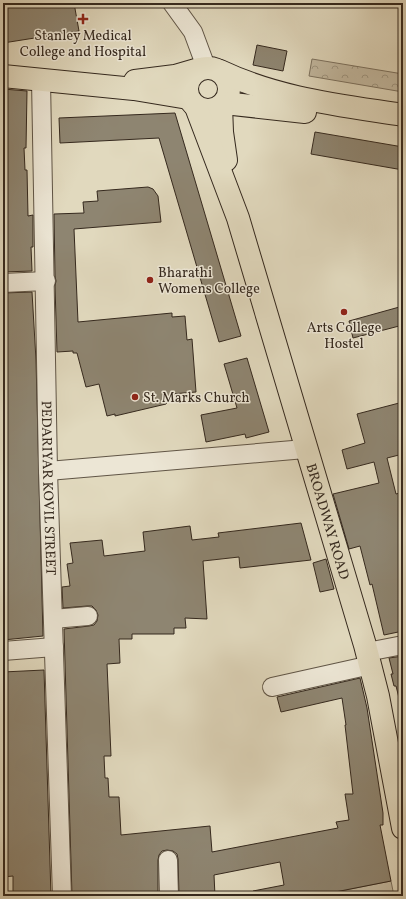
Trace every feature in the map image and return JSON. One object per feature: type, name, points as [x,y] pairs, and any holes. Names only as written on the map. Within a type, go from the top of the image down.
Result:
[{"type":"main road","points":[[76,84],[164,78],[208,69],[275,92],[331,104],[403,115]]},
{"type":"main road","points":[[3,76],[134,89],[192,103],[204,110],[211,110],[222,104],[228,97],[229,83],[225,76],[208,69],[193,73],[186,84],[192,103]]},
{"type":"main road","name":"BROADWAY ROAD","points":[[192,103],[238,218]]},
{"type":"main road","points":[[222,104],[298,111],[403,127]]},
{"type":"main road","name":"BROADWAY ROAD","points":[[222,104],[224,148],[238,218],[305,449],[369,659],[380,702],[403,828]]},
{"type":"street","points":[[172,3],[193,32],[208,69]]},
{"type":"street","name":"PEDARIYAR KOVIL STREET","points":[[41,80],[46,281],[48,471],[62,896]]},
{"type":"street","points":[[3,283],[46,281]]},
{"type":"street","points":[[48,471],[305,449]]},
{"type":"street","points":[[53,619],[88,616]]},
{"type":"street","points":[[272,687],[369,659],[403,645]]},
{"type":"street","points":[[3,651],[54,648]]},
{"type":"street","points":[[168,860],[169,896]]},
{"type":"green space","points":[[312,59],[403,74],[403,92],[309,76]]},
{"type":"green space","points":[[391,881],[394,896],[315,896]]},
{"type":"building","points":[[3,3],[74,3],[79,31],[3,43]]},
{"type":"building","points":[[257,45],[287,51],[283,71],[253,65]]},
{"type":"building","points":[[3,89],[27,91],[26,148],[24,148],[25,170],[27,170],[28,216],[33,215],[33,247],[31,247],[32,271],[3,272]]},
{"type":"building","points":[[175,113],[241,336],[219,342],[159,138],[60,143],[59,118]]},
{"type":"building","points":[[315,132],[403,147],[403,170],[311,154]]},
{"type":"building","points":[[148,187],[153,189],[158,196],[161,222],[74,229],[78,322],[172,313],[172,317],[185,316],[187,340],[192,339],[196,392],[171,394],[166,404],[115,416],[115,414],[107,416],[99,384],[86,387],[77,353],[73,353],[73,351],[57,352],[54,214],[84,213],[83,202],[98,201],[97,191]]},
{"type":"building","points":[[32,292],[36,360],[43,636],[3,640],[3,293]]},
{"type":"building","points":[[403,306],[403,325],[353,338],[349,321]]},
{"type":"building","points":[[247,358],[269,432],[246,438],[245,434],[206,442],[201,415],[237,408],[224,364]]},
{"type":"building","points":[[403,402],[403,454],[387,458],[396,494],[403,492],[403,631],[384,635],[372,584],[370,585],[360,546],[349,549],[333,494],[379,483],[374,462],[347,469],[342,450],[365,443],[357,414]]},
{"type":"building","points":[[301,523],[311,560],[240,568],[239,557],[203,561],[207,619],[185,618],[186,628],[174,628],[174,634],[132,634],[132,639],[119,639],[120,663],[107,664],[111,756],[104,756],[105,778],[108,778],[109,797],[119,797],[121,835],[210,826],[212,852],[338,828],[336,822],[349,820],[345,794],[353,794],[342,698],[281,712],[277,697],[360,678],[367,708],[383,813],[383,825],[380,825],[391,881],[315,896],[253,896],[253,891],[284,885],[280,862],[214,875],[215,896],[179,896],[177,854],[173,851],[167,850],[162,851],[158,860],[158,896],[72,896],[64,629],[94,625],[97,621],[98,615],[92,606],[63,608],[62,587],[70,586],[67,564],[73,563],[70,543],[102,540],[104,556],[145,551],[143,532],[190,526],[192,540],[219,537],[218,533]]},
{"type":"building","points":[[326,559],[334,589],[320,592],[313,563]]},
{"type":"building","points":[[403,656],[403,697],[399,698],[391,674],[393,674],[389,658]]},
{"type":"building","points":[[44,670],[51,896],[13,896],[13,876],[3,877],[3,672]]},
{"type":"place","name":"Stanley Medical College and Hospital","points":[[83,19]]},
{"type":"place","name":"Bharathi Womens College","points":[[150,280]]},
{"type":"place","name":"Arts College Hostel","points":[[344,312]]},
{"type":"place","name":"St. Marks Church","points":[[135,397]]}]
